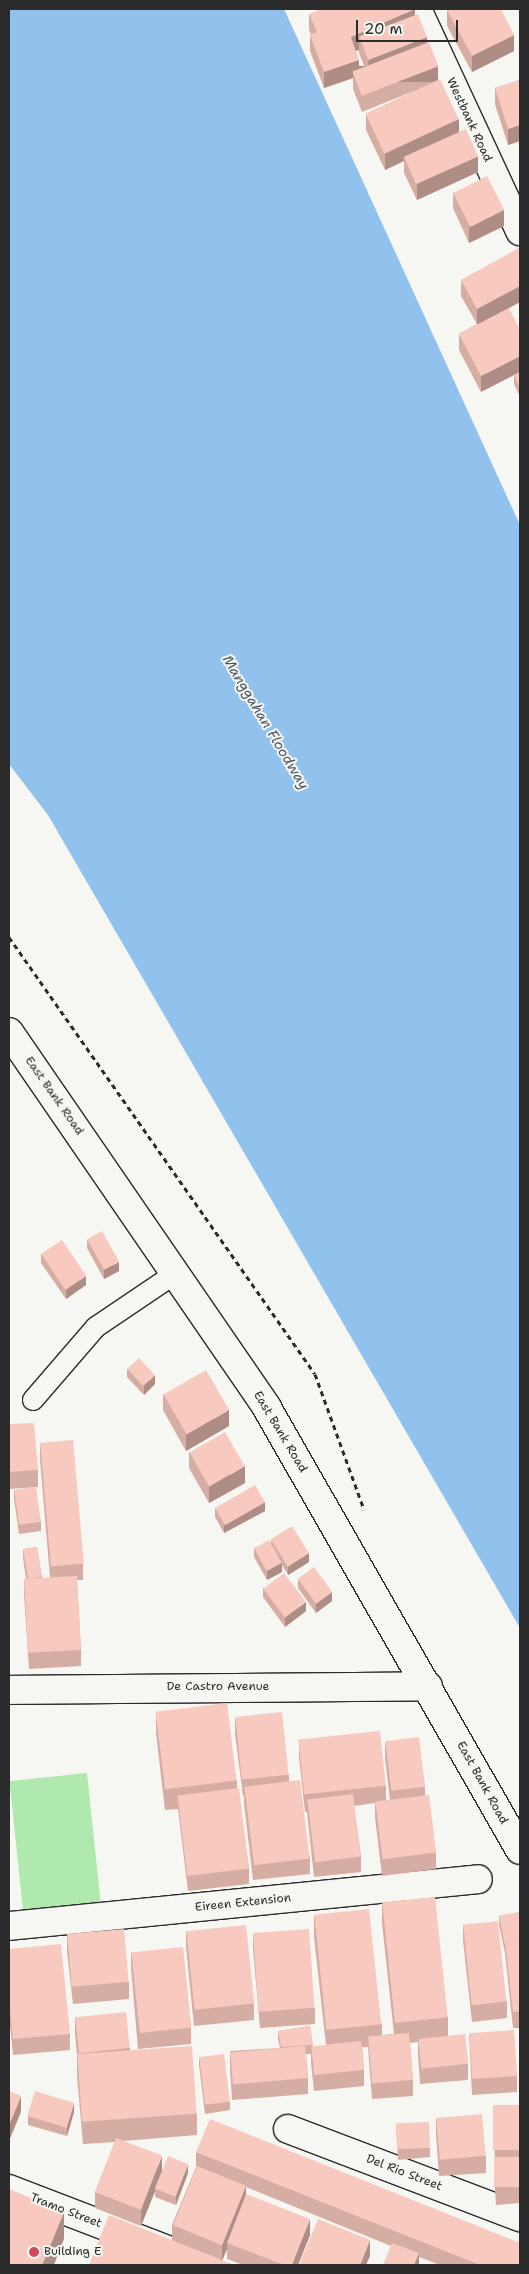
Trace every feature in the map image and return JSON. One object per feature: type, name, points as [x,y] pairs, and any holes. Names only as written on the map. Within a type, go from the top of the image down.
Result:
[{"type":"street","name":"Westbank Road","points":[[417,9],[520,231]]},
{"type":"street","name":"East Bank Road","points":[[9,1032],[267,1408],[428,1686],[520,1850]]},
{"type":"street","name":"De Castro Avenue","points":[[9,1690],[428,1686]]},
{"type":"street","name":"Eireen Extension","points":[[9,1926],[478,1879]]},
{"type":"street","name":"Del Rio Street","points":[[288,2129],[520,2217]]},
{"type":"street","name":"Tramo Street","points":[[9,2189],[207,2265]]},
{"type":"lane","points":[[33,1400],[96,1327],[176,1273]]},
{"type":"path","points":[[9,937],[315,1374],[365,1512]]},
{"type":"green space","points":[[87,1773],[101,1905],[23,1913],[9,1781]]},
{"type":"water","name":"Manggahan Floodway","points":[[9,9],[284,9],[520,525],[520,1628],[48,815],[9,764]]},
{"type":"building","points":[[321,9],[415,9],[351,37],[359,60],[324,72],[310,35],[317,32],[309,14]]},
{"type":"building","points":[[501,9],[514,35],[472,56],[447,10]]},
{"type":"building","points":[[418,14],[427,37],[368,60],[359,37]]},
{"type":"building","points":[[429,42],[438,66],[362,96],[352,71]]},
{"type":"building","points":[[440,79],[459,119],[384,154],[366,114]]},
{"type":"building","points":[[520,80],[520,125],[508,129],[495,88]]},
{"type":"building","points":[[466,129],[478,156],[416,184],[404,157]]},
{"type":"building","points":[[487,176],[504,210],[470,227],[453,193]]},
{"type":"building","points":[[519,248],[520,286],[477,309],[461,280]]},
{"type":"building","points":[[509,308],[520,330],[520,356],[481,376],[459,334]]},
{"type":"building","points":[[520,372],[520,388],[514,375]]},
{"type":"building","points":[[102,1231],[119,1262],[104,1270],[87,1239]]},
{"type":"building","points":[[62,1240],[86,1276],[65,1290],[41,1254]]},
{"type":"building","points":[[139,1358],[155,1375],[143,1386],[127,1369]]},
{"type":"building","points":[[206,1370],[229,1410],[187,1434],[164,1394]]},
{"type":"building","points":[[34,1423],[38,1470],[9,1472],[9,1424]]},
{"type":"building","points":[[225,1432],[244,1466],[209,1486],[189,1452]]},
{"type":"building","points":[[73,1440],[84,1564],[51,1566],[40,1443]]},
{"type":"building","points":[[255,1485],[265,1502],[225,1525],[215,1508]]},
{"type":"building","points":[[36,1487],[41,1522],[19,1525],[14,1490]]},
{"type":"building","points":[[292,1526],[309,1553],[288,1566],[271,1539]]},
{"type":"building","points":[[269,1540],[282,1563],[267,1571],[254,1548]]},
{"type":"building","points":[[37,1547],[42,1577],[28,1579],[23,1549]]},
{"type":"building","points":[[314,1567],[332,1592],[316,1604],[298,1579]]},
{"type":"building","points":[[284,1573],[306,1602],[285,1617],[263,1589]]},
{"type":"building","points":[[77,1576],[81,1650],[28,1653],[24,1579]]},
{"type":"building","points":[[227,1703],[237,1780],[165,1789],[156,1712]]},
{"type":"building","points":[[282,1712],[289,1775],[242,1780],[235,1717]]},
{"type":"building","points":[[380,1731],[386,1786],[304,1794],[298,1740]]},
{"type":"building","points":[[419,1737],[425,1787],[391,1791],[385,1741]]},
{"type":"building","points":[[300,1780],[310,1858],[254,1865],[244,1787]]},
{"type":"building","points":[[239,1788],[249,1868],[187,1876],[177,1796]]},
{"type":"building","points":[[353,1794],[361,1857],[315,1862],[307,1800]]},
{"type":"building","points":[[429,1795],[436,1853],[382,1859],[375,1802]]},
{"type":"building","points":[[435,1897],[448,2017],[395,2023],[382,1903]]},
{"type":"building","points":[[369,1909],[381,2024],[326,2030],[314,1915]]},
{"type":"building","points":[[520,1912],[520,1940],[505,1942],[505,1945],[499,1916]]},
{"type":"building","points":[[498,1921],[506,2002],[472,2005],[463,1925]]},
{"type":"building","points":[[246,1925],[254,2004],[195,2010],[186,1931]]},
{"type":"building","points":[[124,1929],[129,1982],[72,1987],[67,1934]]},
{"type":"building","points":[[309,1929],[315,2008],[259,2012],[253,1933]]},
{"type":"building","points":[[520,1940],[520,2011],[513,2012],[505,1942]]},
{"type":"building","points":[[61,1944],[70,2034],[13,2039],[9,1999],[9,1949]]},
{"type":"building","points":[[183,1947],[191,2028],[140,2033],[131,1952]]},
{"type":"building","points":[[126,2012],[130,2048],[79,2053],[75,2017]]},
{"type":"building","points":[[310,2026],[313,2045],[281,2047],[278,2031]]},
{"type":"building","points":[[514,2030],[517,2076],[472,2079],[469,2033]]},
{"type":"building","points":[[409,2033],[413,2080],[372,2083],[368,2037]]},
{"type":"building","points":[[465,2034],[468,2064],[421,2069],[418,2039]]},
{"type":"building","points":[[361,2041],[364,2070],[314,2075],[311,2046]]},
{"type":"building","points":[[192,2046],[197,2114],[82,2122],[77,2054]]},
{"type":"building","points":[[305,2046],[308,2078],[233,2084],[230,2053]]},
{"type":"building","points":[[224,2054],[230,2102],[205,2105],[199,2057]]},
{"type":"building","points":[[9,2091],[21,2096],[9,2125]]},
{"type":"building","points":[[35,2091],[74,2103],[67,2128],[27,2116]]},
{"type":"building","points":[[493,2105],[520,2105],[520,2150],[493,2150]]},
{"type":"building","points":[[482,2114],[486,2156],[440,2160],[436,2118]]},
{"type":"building","points":[[210,2119],[520,2243],[520,2265],[480,2265],[196,2152]]},
{"type":"building","points":[[429,2122],[430,2148],[397,2149],[396,2123]]},
{"type":"building","points":[[116,2138],[162,2156],[141,2210],[95,2192]]},
{"type":"building","points":[[168,2156],[188,2164],[175,2197],[155,2188]]},
{"type":"building","points":[[494,2157],[520,2157],[520,2187],[494,2187]]},
{"type":"building","points":[[197,2166],[246,2186],[222,2245],[173,2225]]},
{"type":"building","points":[[9,2189],[64,2212],[42,2265],[9,2265]]},
{"type":"building","points":[[246,2194],[310,2219],[292,2265],[284,2265],[227,2243]]},
{"type":"building","points":[[109,2215],[234,2265],[89,2265]]},
{"type":"building","points":[[318,2219],[370,2240],[360,2265],[299,2265]]},
{"type":"building","points":[[392,2243],[419,2253],[414,2265],[383,2265]]},
{"type":"place","name":"Building E","points":[[34,2252]]}]
